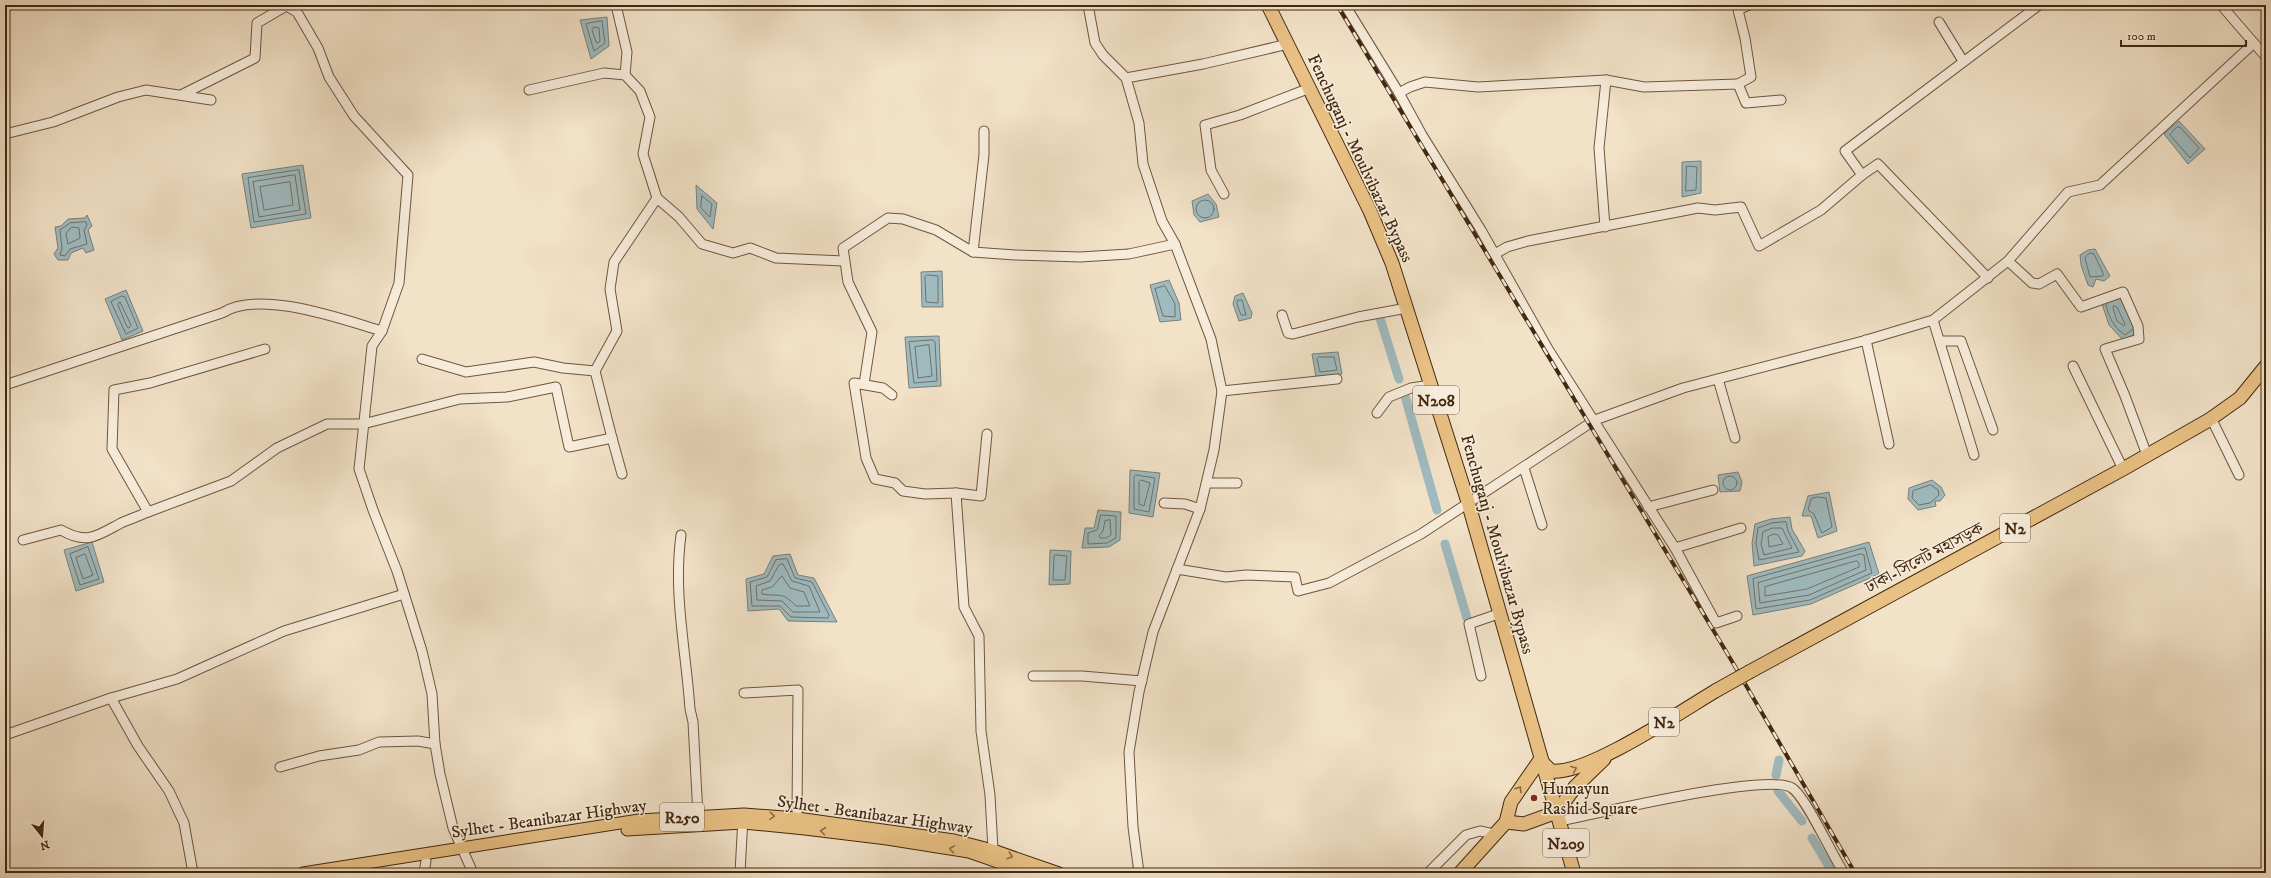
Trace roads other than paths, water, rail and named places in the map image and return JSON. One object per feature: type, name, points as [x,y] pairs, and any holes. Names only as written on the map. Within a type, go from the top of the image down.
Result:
[{"type":"highway","name":"Fenchuganj - Moulvibazar Bypass","points":[[1268,5],[1370,211],[1392,263],[1468,502],[1501,613],[1540,760],[1558,817]]},
{"type":"highway","name":"ঢাকা-সিলেট মহাসড়ক","points":[[1540,760],[1551,771],[1558,772],[1569,771],[1610,754],[1717,690],[2123,469],[2211,418],[2240,398],[2266,366]]},
{"type":"highway","name":"ঢাকা-সিলেট মহাসড়ক","points":[[1558,817],[1575,786],[1610,754]]},
{"type":"highway","points":[[1460,873],[1506,822],[1511,802],[1540,760]]},
{"type":"highway","points":[[1506,822],[1524,824],[1558,817]]},
{"type":"highway","name":"N209","points":[[1558,817],[1574,873]]},
{"type":"main road","name":"Sylhet - Beanibazar Highway","points":[[349,873],[426,861],[464,851],[639,820],[698,816],[797,818],[954,840],[992,850],[1059,873]]},
{"type":"main road","name":"Sylhet - Beanibazar Highway","points":[[303,873],[638,828],[743,818],[969,852],[1006,869],[1029,873]]},
{"type":"street","points":[[616,5],[627,52],[625,75]]},
{"type":"street","points":[[1088,5],[1095,43],[1103,55],[1126,78],[1139,123],[1143,164],[1162,221],[1174,244],[1211,339],[1222,391],[1214,450],[1207,483],[1200,509],[1153,632],[1129,752],[1133,827],[1139,873]]},
{"type":"street","points":[[1345,5],[1495,254],[1548,349],[1595,420],[1675,548],[1716,623],[1737,616]]},
{"type":"street","points":[[1399,93],[1410,87],[1425,82],[1478,87],[1606,80],[1644,87],[1738,84],[1751,77],[1745,38],[1738,10],[1749,5]]},
{"type":"street","points":[[1862,175],[1845,151],[2039,5]]},
{"type":"street","points":[[2221,5],[2266,57]]},
{"type":"street","points":[[182,95],[255,58],[257,23],[285,6],[297,12],[318,48],[330,77],[354,116],[408,175],[399,284],[382,331],[372,346],[363,424],[360,469],[404,594],[422,651],[432,694],[435,744],[453,828],[473,873]]},
{"type":"street","points":[[1939,22],[1963,61]]},
{"type":"street","points":[[1177,569],[1226,577],[1246,575],[1295,577],[1298,591],[1330,583],[1421,534],[1468,502],[1524,468],[1595,420],[1683,388],[1866,340],[1933,320],[2008,261],[2068,192],[2100,185],[2254,43]]},
{"type":"street","points":[[1126,78],[1203,64],[1288,44]]},
{"type":"street","points":[[530,90],[604,73],[625,75],[640,91],[650,117],[643,154],[657,198],[679,217],[702,244],[733,253],[750,248],[776,258],[844,261]]},
{"type":"street","points":[[1605,227],[1599,148],[1606,80]]},
{"type":"street","points":[[1738,84],[1746,104],[1781,100]]},
{"type":"street","points":[[1224,194],[1211,170],[1205,125],[1240,115],[1310,88]]},
{"type":"street","points":[[5,134],[53,122],[118,96],[146,90],[211,100]]},
{"type":"street","points":[[974,252],[984,155],[984,132]]},
{"type":"street","points":[[1495,254],[1508,247],[1528,241],[1698,208],[1715,210],[1740,207],[1759,246],[1821,210],[1862,175],[1878,164],[1988,278]]},
{"type":"street","points":[[622,474],[595,371],[618,331],[610,289],[614,262],[657,198]]},
{"type":"street","points":[[864,384],[872,332],[848,282],[844,261],[844,248],[888,218],[903,219],[936,230],[974,252],[1080,257],[1129,254],[1174,244]]},
{"type":"street","points":[[2008,261],[2032,283],[2039,284],[2057,274],[2081,306],[2123,292],[2138,326],[2139,339],[2105,349],[2147,455]]},
{"type":"street","points":[[5,385],[72,365],[222,313],[231,307],[249,304],[270,303],[336,317],[382,331]]},
{"type":"street","points":[[1282,315],[1288,333],[1292,334],[1358,317],[1407,308]]},
{"type":"street","points":[[1933,320],[1941,341],[1974,455]]},
{"type":"street","points":[[1866,340],[1889,444]]},
{"type":"street","points":[[1941,341],[1962,341],[1993,430]]},
{"type":"street","points":[[148,512],[112,449],[114,390],[150,383],[265,349]]},
{"type":"street","points":[[422,359],[466,372],[534,362],[595,371]]},
{"type":"street","points":[[2073,366],[2123,469]]},
{"type":"street","points":[[1718,379],[1735,438]]},
{"type":"street","points":[[1222,391],[1337,380]]},
{"type":"street","points":[[892,395],[883,388],[854,382],[866,458],[875,479],[895,483],[903,491],[925,494],[956,493],[981,496],[987,434]]},
{"type":"street","points":[[1377,413],[1389,397],[1411,388],[1431,385]]},
{"type":"street","points":[[23,540],[61,530],[73,537],[87,539],[104,534],[123,522],[231,481],[277,448],[327,424],[363,424],[460,399],[507,397],[556,386],[569,447],[612,438]]},
{"type":"street","points":[[2211,418],[2239,475]]},
{"type":"street","points":[[1524,468],[1542,525]]},
{"type":"street","points":[[1207,483],[1237,483]]},
{"type":"street","points":[[1648,507],[1713,490]]},
{"type":"street","points":[[956,493],[964,607],[979,636],[981,731],[990,794],[992,850]]},
{"type":"street","points":[[1164,504],[1185,504],[1200,509]]},
{"type":"street","points":[[1675,548],[1741,528]]},
{"type":"street","points":[[681,535],[677,564],[677,587],[690,709],[693,722],[698,816]]},
{"type":"street","points":[[5,735],[111,698],[177,679],[284,631],[404,594]]},
{"type":"street","points":[[1481,676],[1469,624],[1501,613]]},
{"type":"street","points":[[1033,676],[1082,676],[1142,681]]},
{"type":"street","points":[[744,693],[798,690],[797,818]]},
{"type":"street","points":[[111,698],[138,746],[172,797],[184,823],[193,873]]},
{"type":"street","points":[[280,767],[319,756],[359,750],[378,742],[418,742],[435,744]]},
{"type":"street","points":[[1558,817],[1674,796],[1772,783],[1792,787],[1802,798],[1844,873]]},
{"type":"street","points":[[740,873],[743,818]]},
{"type":"street","points":[[1428,873],[1466,835],[1480,831],[1494,834]]},
{"type":"street","points":[[424,873],[426,861]]},
{"type":"water","points":[[607,17],[609,46],[591,59],[580,20]]},
{"type":"water","points":[[2179,121],[2205,149],[2188,164],[2164,134]]},
{"type":"water","points":[[1701,161],[1701,193],[1682,197],[1682,162]]},
{"type":"water","points":[[303,165],[311,218],[251,228],[242,174]]},
{"type":"water","points":[[696,185],[717,203],[713,229],[697,209]]},
{"type":"water","points":[[1208,194],[1216,204],[1219,217],[1200,222],[1194,215],[1192,201]]},
{"type":"water","points":[[87,215],[92,226],[88,230],[94,250],[86,253],[83,248],[71,253],[68,260],[58,260],[54,254],[58,248],[55,227],[61,226],[68,219],[85,218]]},
{"type":"water","points":[[2095,249],[2110,276],[2104,281],[2096,279],[2093,287],[2088,285],[2081,265],[2080,255],[2088,250]]},
{"type":"water","points":[[942,271],[943,307],[922,307],[921,272]]},
{"type":"water","points":[[1169,280],[1179,303],[1181,320],[1160,322],[1150,285]]},
{"type":"water","points":[[126,290],[143,331],[122,340],[105,299]]},
{"type":"water","points":[[1243,293],[1252,313],[1251,318],[1239,321],[1233,304],[1235,296]]},
{"type":"water","points":[[2121,294],[2136,334],[2123,340],[2109,325],[2101,301]]},
{"type":"water","points":[[939,336],[941,386],[909,388],[905,337]]},
{"type":"water","points":[[1338,352],[1342,374],[1316,377],[1312,354]]},
{"type":"water","points":[[1130,470],[1160,473],[1153,517],[1129,513]]},
{"type":"water","points":[[1738,472],[1742,482],[1740,491],[1720,492],[1718,475]]},
{"type":"water","points":[[1932,480],[1941,487],[1945,495],[1940,501],[1935,501],[1936,506],[1918,510],[1908,499],[1909,488]]},
{"type":"water","points":[[1829,492],[1837,531],[1818,538],[1811,516],[1802,516],[1808,496]]},
{"type":"water","points":[[1098,510],[1121,512],[1120,540],[1109,547],[1082,548],[1085,528],[1094,528]]},
{"type":"water","points":[[1790,517],[1792,529],[1805,551],[1802,556],[1754,566],[1752,543],[1755,524],[1771,519]]},
{"type":"water","points":[[92,542],[104,582],[76,591],[64,550]]},
{"type":"water","points":[[1869,542],[1879,574],[1811,604],[1753,615],[1747,576]]},
{"type":"water","points":[[1050,550],[1071,551],[1070,584],[1049,585]]},
{"type":"water","points":[[790,554],[798,575],[814,578],[837,622],[788,621],[779,609],[748,611],[746,579],[764,574],[773,556]]},
{"type":"waterway","points":[[1380,318],[1399,379]]},
{"type":"waterway","points":[[1405,396],[1437,510]]},
{"type":"waterway","points":[[1445,544],[1467,618]]},
{"type":"waterway","points":[[1776,775],[1779,760]]},
{"type":"waterway","points":[[1778,791],[1802,821]]},
{"type":"waterway","points":[[1812,838],[1833,873]]},
{"type":"railway","points":[[1337,5],[1733,663],[1855,873]]},
{"type":"place","name":"Humayun Rashid Square","points":[[1534,798]]}]
